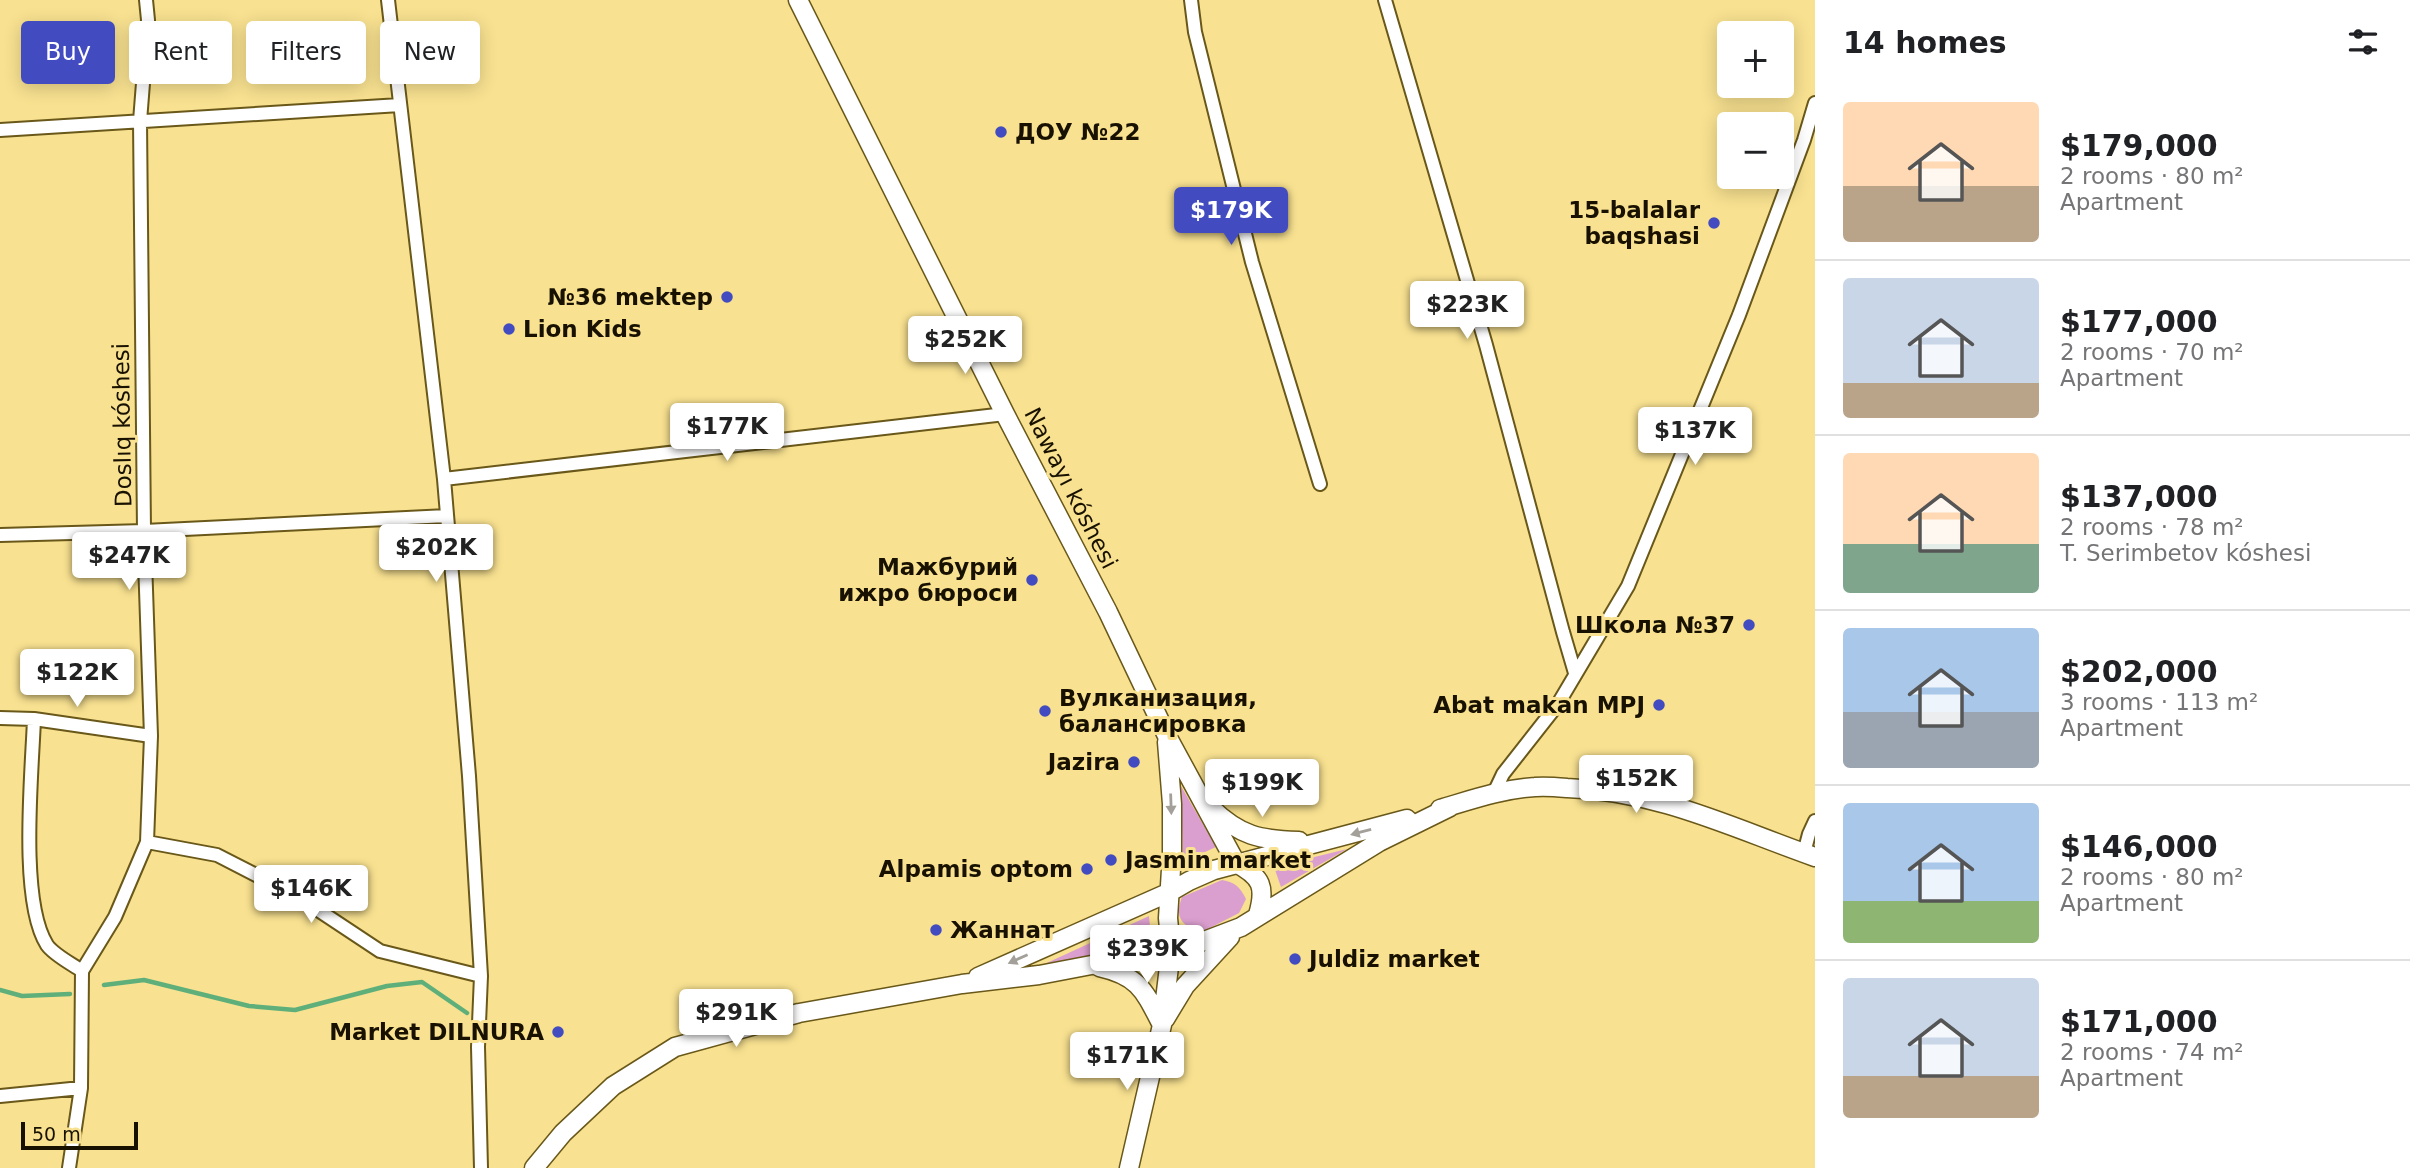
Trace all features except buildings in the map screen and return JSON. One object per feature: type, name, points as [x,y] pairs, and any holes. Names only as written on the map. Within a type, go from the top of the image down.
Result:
[{"type":"main road","name":"Nawayı kóshesi","points":[[798,0],[1197,793]]},
{"type":"main road","points":[[1129,1168],[1162,1025],[1171,950],[1168,918],[1172,804],[1167,736]]},
{"type":"main road","points":[[962,984],[1170,892],[1189,881],[1236,863],[1327,841],[1494,793],[1536,787],[1598,789],[1641,796],[1681,807],[1810,855]]},
{"type":"main road","points":[[1197,793],[1223,820],[1244,834],[1269,840],[1327,841]]},
{"type":"main road","points":[[1197,793],[1236,863],[1253,872],[1260,883],[1263,897],[1258,915]]},
{"type":"main road","points":[[1162,1025],[1185,986],[1219,946],[1241,927],[1379,842],[1450,807]]},
{"type":"main road","points":[[534,1168],[563,1133],[613,1086],[675,1047],[768,1020],[962,984],[1039,975],[1171,950],[1212,940],[1241,927]]},
{"type":"main road","points":[[1092,965],[1120,972],[1135,981],[1147,996],[1162,1025]]},
{"type":"street","name":"Doslıq kóshesi","points":[[82,971],[115,917],[147,842],[151,736],[144,531],[140,121],[148,20],[146,0]]},
{"type":"street","points":[[388,0],[444,479],[469,776],[481,976],[478,1047],[481,1168]]},
{"type":"street","points":[[1191,0],[1195,32],[1252,261],[1320,484]]},
{"type":"street","points":[[1385,0],[1486,345],[1576,673]]},
{"type":"street","points":[[1494,793],[1503,774],[1558,704],[1628,586],[1810,142],[1815,103]]},
{"type":"street","points":[[0,130],[400,105]]},
{"type":"street","points":[[444,479],[1005,414]]},
{"type":"street","points":[[0,535],[144,531],[447,516]]},
{"type":"street","points":[[0,718],[34,719],[151,736]]},
{"type":"street","points":[[34,719],[29,848],[34,912],[47,946],[82,971],[81,1088],[69,1168]]},
{"type":"street","points":[[1810,855],[1815,821]]},
{"type":"street","points":[[147,842],[216,855],[297,896],[380,951],[481,976]]},
{"type":"street","points":[[0,1096],[81,1088]]},
{"type":"shaded area","points":[[1181,786],[1216,847],[1183,862]]},
{"type":"shaded area","points":[[1347,849],[1281,887],[1274,867]]},
{"type":"shaded area","points":[[1222,880],[1230,882],[1242,891],[1246,899],[1239,913],[1202,932],[1185,924],[1179,911],[1182,897]]},
{"type":"shaded area","points":[[1149,916],[1152,947],[1038,967]]},
{"type":"waterway","points":[[104,985],[144,980],[249,1006],[295,1010],[387,986],[422,982],[467,1013]]},
{"type":"waterway","points":[[0,990],[22,996],[70,994]]},
{"type":"place","name":"ДОУ №22","points":[[1001,132]]},
{"type":"place","name":"15-balalar baqshasi","points":[[1714,223]]},
{"type":"place","name":"№36 mektep","points":[[727,297]]},
{"type":"place","name":"Lion Kids","points":[[509,329]]},
{"type":"place","name":"Мажбурий ижро бюроси","points":[[1032,580]]},
{"type":"place","name":"Школа №37","points":[[1749,625]]},
{"type":"place","name":"Abat makan MPJ","points":[[1659,705]]},
{"type":"place","name":"Вулканизация, балансировка","points":[[1045,711]]},
{"type":"place","name":"Jazira","points":[[1134,762]]},
{"type":"place","name":"Jasmin market","points":[[1111,860]]},
{"type":"place","name":"Alpamis optom","points":[[1087,869]]},
{"type":"place","name":"Жаннат","points":[[936,930]]},
{"type":"place","name":"Juldiz market","points":[[1295,959]]},
{"type":"place","name":"Market DILNURA","points":[[558,1032]]}]
